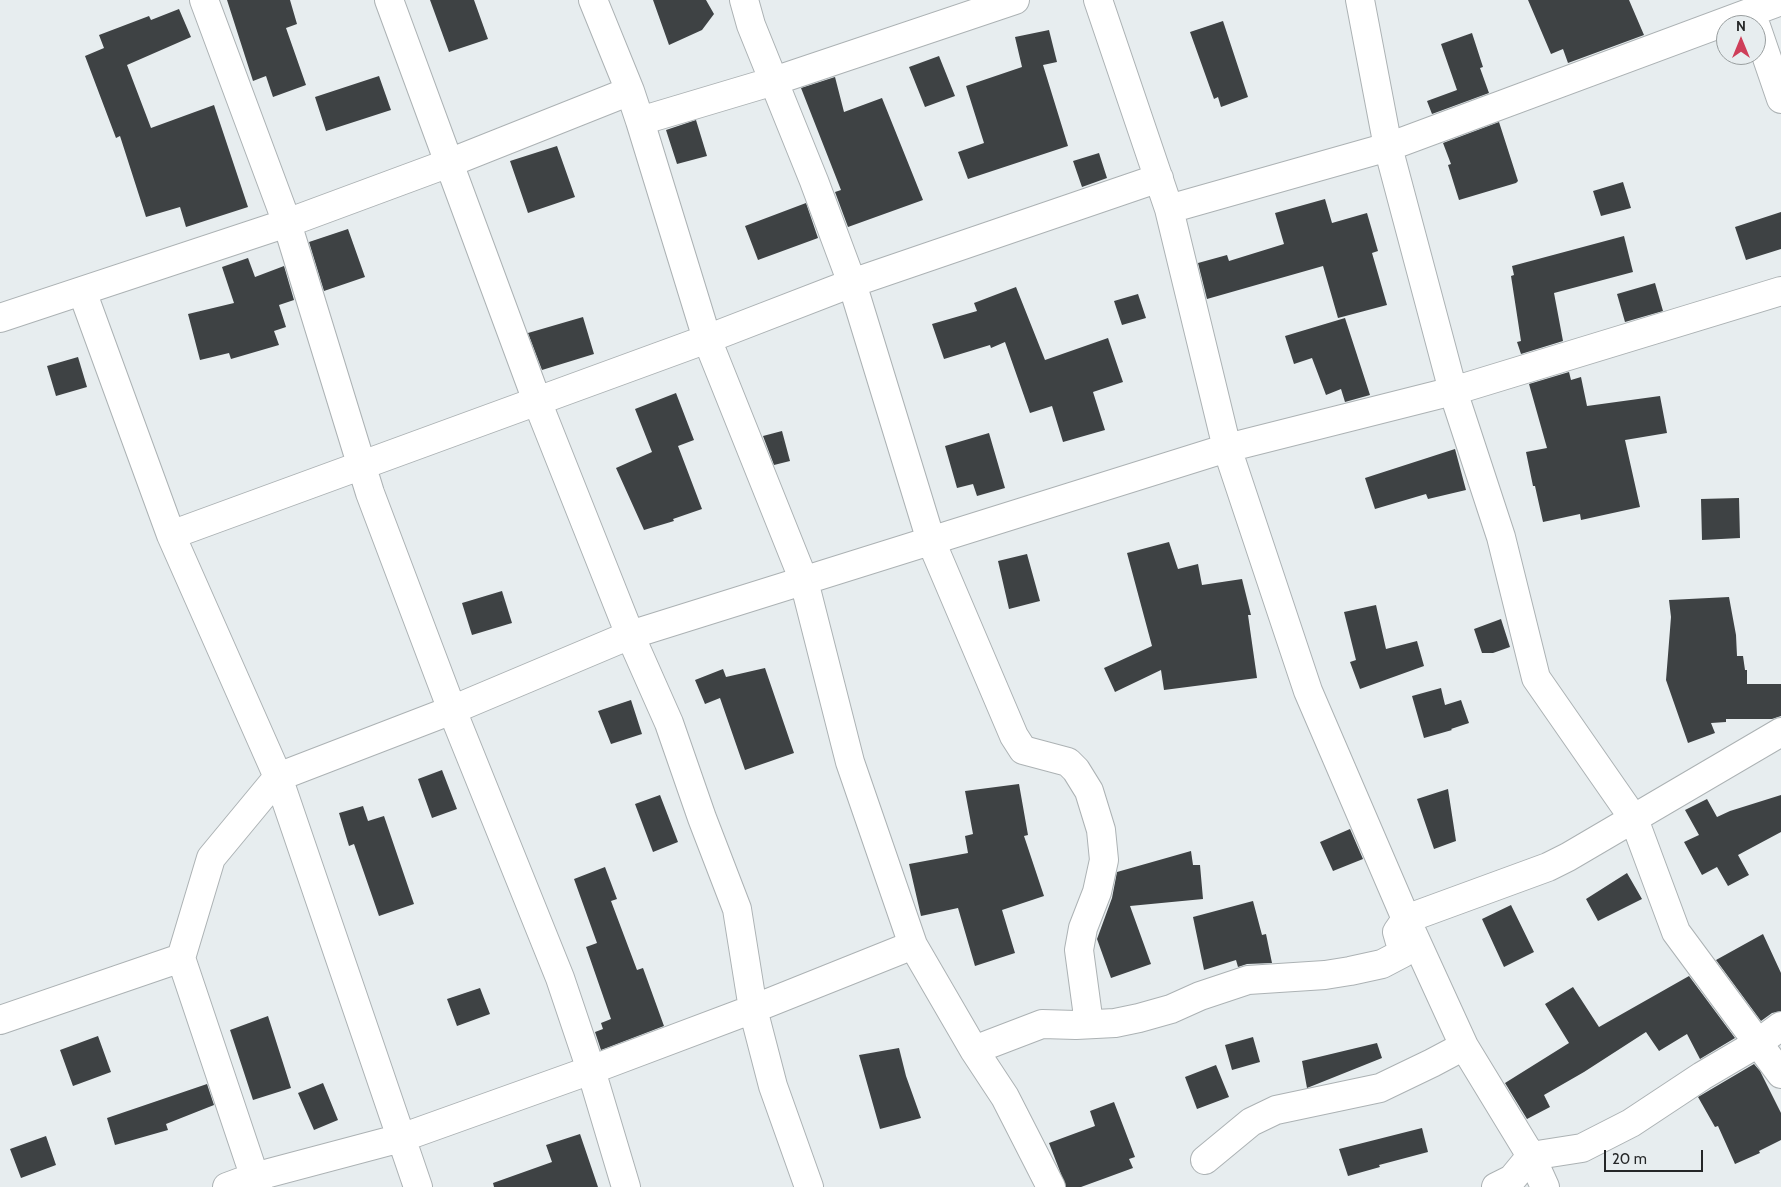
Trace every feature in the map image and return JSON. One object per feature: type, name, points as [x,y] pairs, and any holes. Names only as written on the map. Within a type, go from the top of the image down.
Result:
[{"type":"street","points":[[204,0],[287,223],[370,493],[452,710],[560,978],[591,1070],[626,1187]]},
{"type":"street","points":[[389,0],[537,401],[630,635],[669,723],[702,818],[737,909],[753,1009],[773,1086],[809,1187]]},
{"type":"street","points":[[592,0],[630,91],[707,339],[804,581],[850,762],[913,945],[974,1050],[1005,1097],[1050,1187]]},
{"type":"street","points":[[744,0],[750,25],[774,81],[852,283],[931,541],[1014,736],[1023,750],[1068,762],[1076,770],[1089,791],[1101,830],[1104,860],[1097,892],[1083,928],[1078,950],[1089,1024]]},
{"type":"street","points":[[640,121],[774,81],[1015,0]]},
{"type":"street","points":[[1098,0],[1169,209],[1227,448],[1308,691],[1406,919],[1464,1046],[1531,1156],[1545,1187]]},
{"type":"street","points":[[1360,0],[1388,147],[1453,391],[1501,537],[1536,678],[1634,819],[1676,932],[1781,1074]]},
{"type":"street","points":[[1754,15],[1781,1]]},
{"type":"street","points":[[1169,209],[1388,147],[1716,29]]},
{"type":"street","points":[[1766,56],[1781,99]]},
{"type":"street","points":[[0,318],[287,223],[449,163],[630,91]]},
{"type":"street","points":[[171,535],[707,339],[852,283],[1159,178]]},
{"type":"street","points":[[82,291],[171,535],[278,777],[418,1187]]},
{"type":"street","points":[[256,1182],[181,958],[211,858],[278,777],[452,710],[630,635],[1227,448],[1453,391],[1781,291]]},
{"type":"street","points":[[974,1050],[1042,1024],[1115,1022],[1170,1010],[1200,996],[1248,980],[1333,974],[1382,964],[1403,953],[1397,932],[1406,919],[1548,867],[1634,819],[1781,732]]},
{"type":"street","points":[[227,1187],[256,1182],[401,1138],[591,1070],[753,1009],[913,945]]},
{"type":"street","points":[[0,1020],[181,958]]},
{"type":"street","points":[[1496,1187],[1512,1179],[1531,1156],[1582,1148],[1631,1123],[1702,1076],[1758,1043],[1781,1026]]},
{"type":"street","points":[[1204,1160],[1251,1122],[1276,1110],[1380,1088],[1464,1046]]},
{"type":"building","points":[[227,0],[290,0],[297,24],[286,28],[306,85],[273,97],[266,76],[253,81]]},
{"type":"building","points":[[430,0],[474,0],[488,39],[449,52]]},
{"type":"building","points":[[653,0],[706,0],[714,14],[702,30],[669,45]]},
{"type":"building","points":[[1528,0],[1629,0],[1644,35],[1568,63],[1563,49],[1551,54]]},
{"type":"building","points":[[179,9],[191,37],[127,65],[151,128],[214,105],[248,207],[186,227],[180,207],[146,217],[120,136],[116,138],[85,56],[104,48],[99,35],[149,16],[151,20]]},
{"type":"building","points":[[1223,21],[1248,97],[1221,107],[1218,97],[1214,99],[1190,32]]},
{"type":"building","points":[[1049,30],[1057,62],[1043,65],[1068,146],[968,179],[958,152],[984,143],[966,86],[1022,67],[1015,37]]},
{"type":"building","points":[[1472,33],[1483,67],[1480,68],[1489,93],[1432,114],[1427,101],[1457,90],[1441,44]]},
{"type":"building","points":[[939,56],[955,96],[925,107],[909,67]]},
{"type":"building","points":[[379,76],[391,110],[326,131],[315,97]]},
{"type":"building","points":[[835,77],[844,112],[882,98],[923,200],[848,227],[835,192],[841,190],[801,88]]},
{"type":"building","points":[[696,120],[707,156],[677,164],[666,130]]},
{"type":"building","points":[[1499,122],[1518,181],[1459,200],[1448,165],[1451,164],[1443,143]]},
{"type":"building","points":[[557,146],[575,197],[528,213],[510,161]]},
{"type":"building","points":[[1099,153],[1107,178],[1082,187],[1073,161]]},
{"type":"building","points":[[1623,182],[1631,208],[1601,216],[1593,191]]},
{"type":"building","points":[[1325,199],[1332,223],[1367,213],[1378,251],[1372,253],[1387,305],[1338,318],[1323,266],[1207,299],[1198,263],[1227,255],[1229,261],[1284,244],[1275,213]]},
{"type":"building","points":[[806,203],[818,238],[758,260],[745,226]]},
{"type":"building","points":[[1781,212],[1781,249],[1746,260],[1735,227]]},
{"type":"building","points":[[348,229],[365,277],[324,291],[309,242]]},
{"type":"building","points":[[1624,236],[1633,272],[1554,293],[1563,341],[1521,354],[1517,342],[1521,341],[1511,276],[1514,275],[1512,266]]},
{"type":"building","points":[[248,258],[255,277],[284,266],[294,300],[279,305],[286,327],[274,331],[279,345],[231,359],[229,353],[200,360],[188,314],[234,303],[222,267]]},
{"type":"building","points":[[1655,283],[1663,311],[1625,322],[1617,294]]},
{"type":"building","points":[[1016,287],[1045,360],[1108,338],[1123,382],[1093,392],[1105,430],[1063,442],[1052,406],[1030,413],[1005,342],[991,348],[990,345],[944,359],[932,324],[977,311],[974,303]]},
{"type":"building","points":[[1138,294],[1146,318],[1122,325],[1114,301]]},
{"type":"building","points":[[583,317],[594,354],[542,370],[528,333]]},
{"type":"building","points":[[1345,318],[1370,395],[1345,402],[1341,389],[1326,395],[1312,358],[1294,364],[1285,336]]},
{"type":"building","points":[[78,357],[87,387],[56,396],[47,366]]},
{"type":"building","points":[[1569,372],[1571,380],[1581,377],[1587,406],[1660,396],[1667,433],[1625,440],[1640,507],[1581,520],[1580,514],[1543,522],[1526,452],[1547,448],[1529,384]]},
{"type":"building","points":[[676,393],[694,440],[678,446],[702,509],[673,519],[674,521],[644,530],[616,468],[652,452],[635,409]]},
{"type":"building","points":[[782,431],[790,461],[774,465],[763,436]]},
{"type":"building","points":[[989,433],[1005,488],[977,496],[973,484],[957,488],[945,446]]},
{"type":"building","points":[[1455,449],[1466,490],[1428,499],[1426,494],[1375,509],[1365,478]]},
{"type":"building","points":[[1739,498],[1740,538],[1702,540],[1701,499]]},
{"type":"building","points":[[1169,542],[1178,569],[1198,564],[1202,585],[1242,579],[1251,615],[1248,615],[1257,678],[1164,690],[1161,670],[1115,692],[1104,668],[1152,646],[1127,553]]},
{"type":"building","points":[[1027,554],[1040,601],[1009,609],[998,561]]},
{"type":"building","points":[[502,591],[512,623],[472,635],[462,603]]},
{"type":"building","points":[[1729,597],[1736,635],[1737,656],[1743,656],[1745,670],[1747,670],[1747,684],[1781,684],[1781,716],[1772,719],[1726,719],[1726,722],[1711,723],[1715,733],[1688,743],[1666,680],[1671,617],[1669,600]]},
{"type":"building","points":[[1376,605],[1386,649],[1417,641],[1424,666],[1360,689],[1350,662],[1356,660],[1344,612]]},
{"type":"building","points":[[1501,619],[1510,647],[1493,653],[1482,653],[1474,629]]},
{"type":"building","points":[[765,668],[794,753],[745,770],[720,698],[705,704],[695,680],[723,669],[726,677]]},
{"type":"building","points":[[1441,688],[1445,705],[1461,700],[1469,723],[1424,738],[1412,696]]},
{"type":"building","points":[[631,700],[642,734],[611,744],[598,711]]},
{"type":"building","points":[[442,770],[457,809],[432,818],[418,779]]},
{"type":"building","points":[[1019,784],[1028,835],[1024,836],[1044,896],[1002,910],[1015,953],[975,966],[958,908],[921,916],[909,864],[968,853],[965,836],[973,834],[965,791]]},
{"type":"building","points":[[1448,789],[1456,841],[1434,849],[1417,799]]},
{"type":"building","points":[[660,795],[678,842],[653,852],[635,804]]},
{"type":"building","points":[[1781,795],[1781,832],[1738,855],[1749,875],[1728,886],[1717,867],[1702,875],[1684,842],[1699,835],[1685,810],[1707,799],[1717,817]]},
{"type":"building","points":[[363,806],[368,821],[384,816],[414,904],[379,916],[354,844],[349,846],[339,813]]},
{"type":"building","points":[[1350,829],[1363,859],[1333,871],[1320,842]]},
{"type":"building","points":[[1191,851],[1193,865],[1200,865],[1203,899],[1130,906],[1151,964],[1111,978],[1097,939],[1112,898],[1117,872]]},
{"type":"building","points":[[605,867],[617,899],[611,901],[637,970],[643,968],[664,1026],[601,1050],[595,1032],[603,1029],[601,1023],[611,1019],[586,947],[597,943],[574,879]]},
{"type":"building","points":[[1627,873],[1642,899],[1598,921],[1586,899]]},
{"type":"building","points":[[1253,901],[1262,935],[1266,934],[1272,963],[1247,964],[1238,967],[1236,960],[1204,970],[1193,917]]},
{"type":"building","points":[[1511,905],[1534,952],[1504,967],[1482,919]]},
{"type":"building","points":[[1763,934],[1781,973],[1781,1011],[1772,1013],[1761,1021],[1716,960]]},
{"type":"building","points":[[1689,976],[1735,1038],[1700,1059],[1687,1034],[1659,1051],[1646,1032],[1544,1095],[1550,1107],[1527,1119],[1505,1083],[1569,1043],[1545,1004],[1573,987],[1599,1027]]},
{"type":"building","points":[[480,988],[490,1014],[457,1026],[447,999]]},
{"type":"building","points":[[268,1016],[291,1088],[253,1100],[230,1030]]},
{"type":"building","points":[[98,1036],[111,1072],[73,1086],[60,1050]]},
{"type":"building","points":[[1253,1037],[1260,1062],[1232,1070],[1225,1045]]},
{"type":"building","points":[[1377,1043],[1382,1058],[1307,1088],[1302,1061]]},
{"type":"building","points":[[899,1048],[906,1076],[921,1118],[880,1129],[859,1055]]},
{"type":"building","points":[[1754,1064],[1760,1071],[1781,1113],[1781,1140],[1759,1151],[1760,1153],[1735,1164],[1718,1126],[1715,1127],[1698,1097]]},
{"type":"building","points":[[1216,1065],[1229,1097],[1197,1109],[1185,1077]]},
{"type":"building","points":[[323,1083],[338,1120],[314,1130],[298,1093]]},
{"type":"building","points":[[207,1084],[214,1105],[166,1124],[168,1130],[115,1145],[107,1118]]},
{"type":"building","points":[[1114,1102],[1135,1157],[1129,1159],[1133,1168],[1081,1187],[1066,1187],[1049,1143],[1095,1126],[1090,1111]]},
{"type":"building","points":[[1422,1128],[1428,1152],[1379,1165],[1380,1167],[1348,1176],[1339,1149]]},
{"type":"building","points":[[580,1134],[598,1187],[494,1187],[493,1183],[552,1162],[546,1145]]},
{"type":"building","points":[[46,1136],[56,1165],[21,1178],[10,1149]]}]
